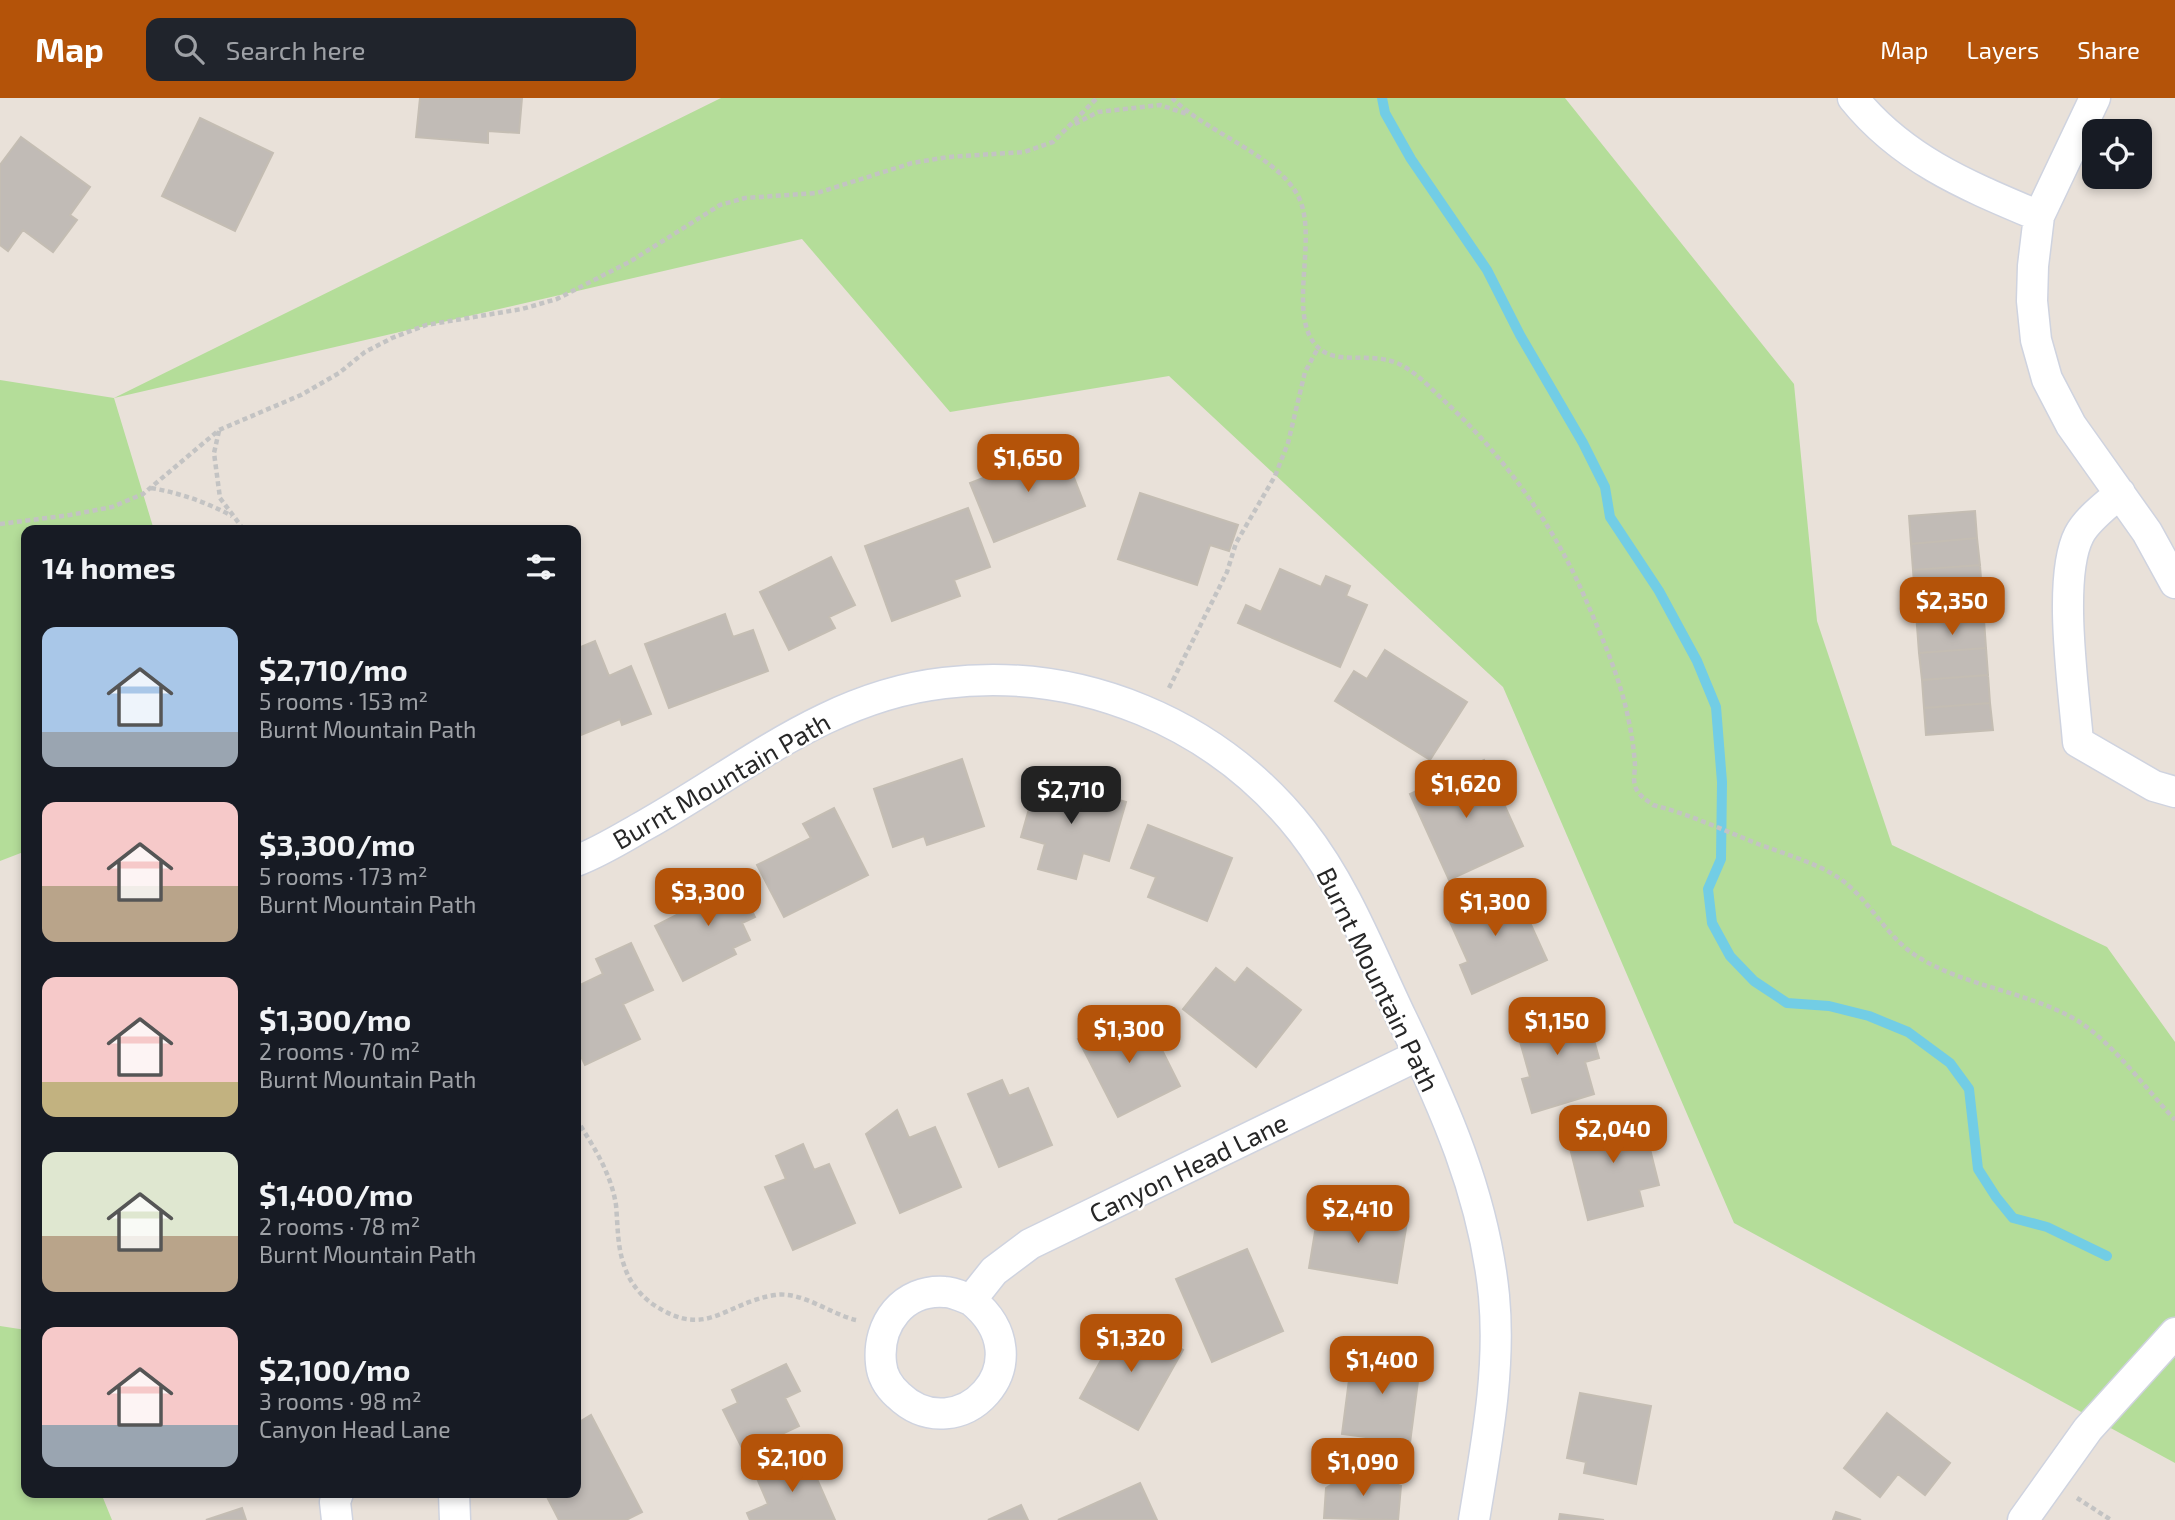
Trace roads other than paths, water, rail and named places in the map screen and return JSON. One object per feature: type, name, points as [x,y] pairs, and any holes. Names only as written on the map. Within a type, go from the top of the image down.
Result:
[{"type":"street","points":[[1853,98],[1866,114],[1904,148],[1943,174],[2039,216]]},
{"type":"street","points":[[2095,98],[2039,216],[2032,301],[2040,353],[2047,379],[2071,425],[2147,532],[2175,583]]},
{"type":"street","points":[[2120,493],[2080,532],[2071,551],[2067,579],[2077,742],[2154,786],[2175,792]]},
{"type":"street","name":"Burnt Mountain Path","points":[[581,859],[660,817],[802,728],[895,691],[945,682],[1000,679],[1048,683],[1105,696],[1156,715],[1203,740],[1240,768],[1274,800],[1303,833],[1342,893],[1419,1055],[1472,1180],[1487,1242],[1494,1297],[1497,1355],[1474,1520]]},
{"type":"street","name":"Canyon Head Lane","points":[[971,1300],[994,1271],[1030,1244],[1419,1055]]},
{"type":"street","points":[[946,1292],[971,1300],[986,1312],[998,1332],[1002,1354],[997,1376],[986,1393],[966,1408],[940,1414],[925,1412],[907,1404],[890,1388],[882,1371],[879,1346],[885,1326],[904,1303],[922,1294],[946,1292]]},
{"type":"street","points":[[2023,1520],[2049,1479],[2088,1429],[2175,1333]]},
{"type":"street","points":[[336,1498],[337,1520]]},
{"type":"street","points":[[454,1498],[455,1520]]},
{"type":"waterway","points":[[1382,98],[1385,113],[1411,159],[1487,270],[1520,335],[1583,443],[1605,487],[1610,517],[1659,591],[1697,661],[1716,707],[1722,782],[1721,859],[1708,889],[1712,923],[1730,956],[1754,981],[1787,1003],[1829,1006],[1869,1016],[1908,1032],[1950,1063],[1969,1089],[1978,1169],[2013,1218],[2047,1227],[2107,1256]]}]
